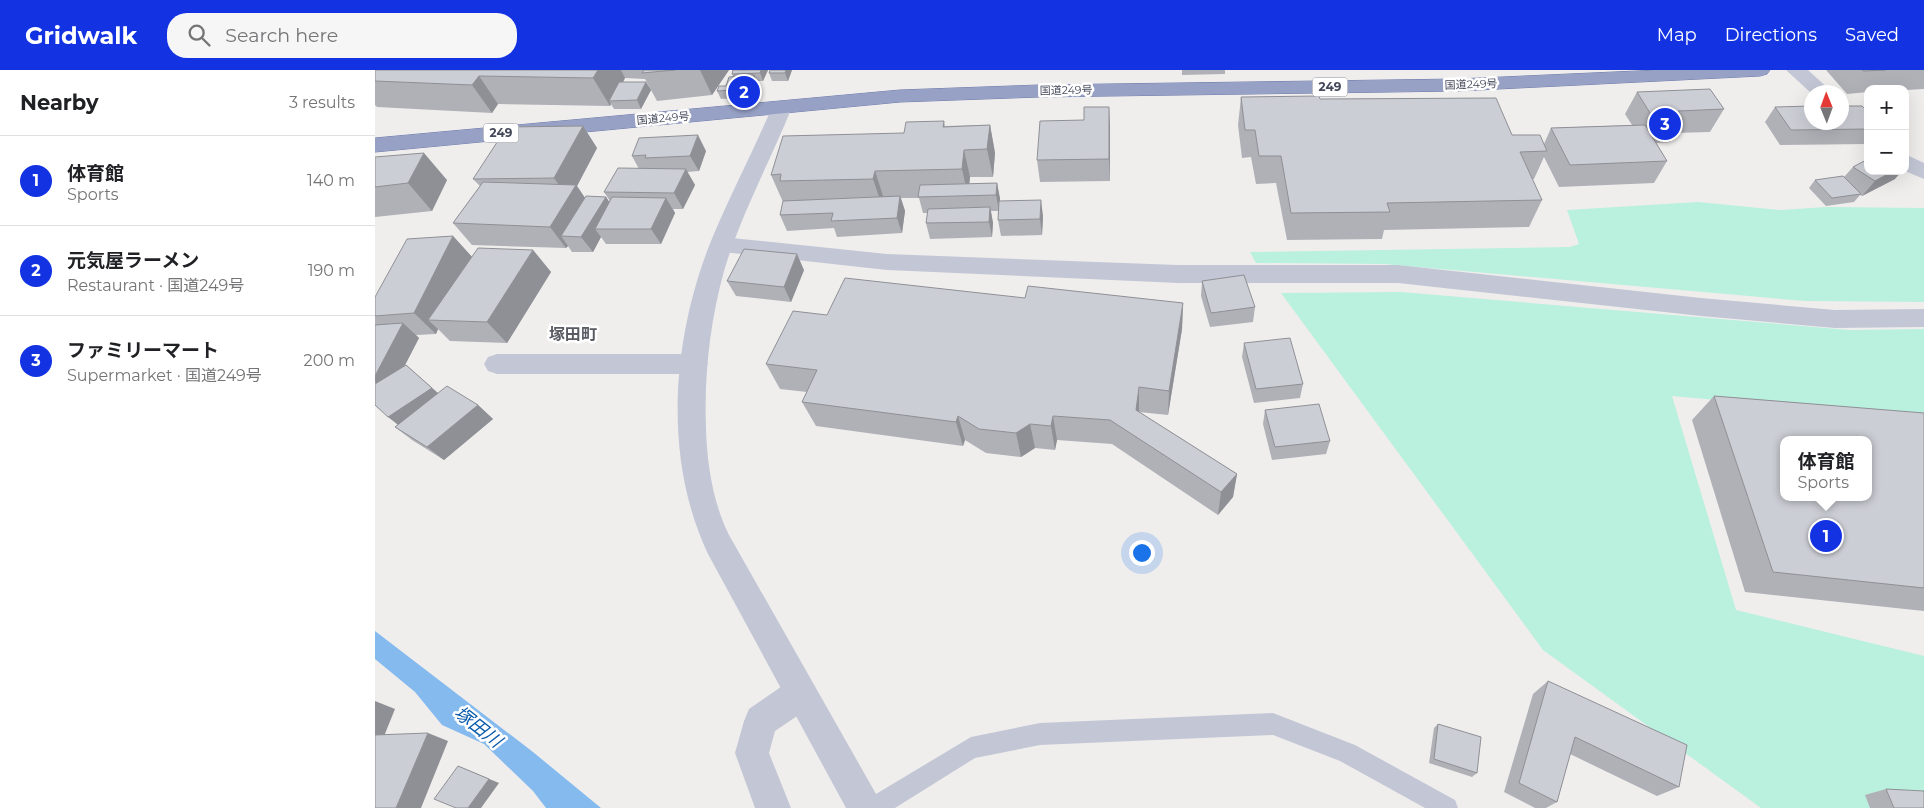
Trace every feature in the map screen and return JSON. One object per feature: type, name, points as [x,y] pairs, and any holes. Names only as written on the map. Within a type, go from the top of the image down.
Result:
[{"type":"highway","name":"国道249号","points":[[375,145],[900,96],[988,91],[1457,85],[1632,78],[1760,70]]},
{"type":"street","points":[[1796,70],[1814,85]]},
{"type":"street","points":[[782,107],[722,245],[706,294],[695,364],[692,415],[697,472],[709,524],[799,694],[866,808]]},
{"type":"street","points":[[1909,163],[1924,172]]},
{"type":"street","points":[[722,245],[887,262],[1120,272],[1178,274],[1398,274],[1701,307],[1835,319],[1924,318]]},
{"type":"street","points":[[497,364],[695,364]]},
{"type":"street","points":[[773,808],[752,753],[761,721],[799,694]]},
{"type":"lane","points":[[874,808],[971,748],[1041,734],[1273,724],[1347,753],[1447,808]]},
{"type":"green space","points":[[1698,202],[1780,210],[1826,207],[1924,208],[1924,302],[1805,301],[1384,264],[1256,263],[1250,252],[1570,247],[1579,244],[1567,210]]},
{"type":"green space","points":[[1401,292],[1850,330],[1924,329],[1924,419],[1672,396],[1736,610],[1924,656],[1924,808],[1761,808],[1543,650],[1281,293]]},
{"type":"water","name":"塚田川","points":[[375,631],[533,752],[601,808],[546,808],[533,791],[484,744],[442,725],[415,692],[375,659]]},
{"type":"building","points":[[375,70],[598,70],[593,78],[479,76],[472,85],[375,81]]},
{"type":"building","points":[[644,70],[675,70],[642,73]]},
{"type":"building","points":[[733,70],[761,70],[760,73],[732,74]]},
{"type":"building","points":[[770,70],[786,70],[785,73],[769,73]]},
{"type":"building","points":[[754,75],[751,89],[717,91],[719,86],[726,86],[729,77]]},
{"type":"building","points":[[619,82],[646,82],[637,100],[609,101]]},
{"type":"building","points":[[1710,89],[1724,109],[1678,111],[1683,120],[1655,121],[1637,92]]},
{"type":"building","points":[[1319,96],[1320,99],[1496,98],[1512,135],[1540,135],[1547,151],[1520,152],[1542,200],[1387,203],[1390,212],[1291,213],[1281,156],[1259,156],[1255,130],[1245,130],[1241,97]]},
{"type":"building","points":[[1804,106],[1804,130],[1791,130],[1775,107]]},
{"type":"building","points":[[1849,106],[1862,106],[1864,108],[1864,129],[1849,129]]},
{"type":"building","points":[[1084,107],[1109,107],[1109,159],[1037,160],[1040,121],[1084,120]]},
{"type":"building","points":[[944,121],[943,127],[990,125],[987,149],[964,150],[962,169],[875,171],[873,179],[780,181],[781,174],[771,175],[783,136],[904,133],[906,122]]},
{"type":"building","points":[[1645,125],[1667,161],[1570,165],[1551,128]]},
{"type":"building","points":[[583,126],[554,178],[473,179],[507,127]]},
{"type":"building","points":[[698,135],[690,156],[645,158],[646,155],[632,156],[639,138]]},
{"type":"building","points":[[424,153],[408,183],[375,187],[375,157]]},
{"type":"building","points":[[1864,161],[1864,174],[1853,167]]},
{"type":"building","points":[[618,168],[686,169],[674,193],[604,192]]},
{"type":"building","points":[[1866,175],[1886,175],[1875,181]]},
{"type":"building","points":[[1843,176],[1861,194],[1832,198],[1815,180]]},
{"type":"building","points":[[483,182],[576,185],[550,227],[453,223]]},
{"type":"building","points":[[997,183],[996,195],[918,197],[920,185]]},
{"type":"building","points":[[586,196],[606,197],[581,237],[561,236]]},
{"type":"building","points":[[900,196],[897,218],[831,221],[833,213],[780,215],[783,201]]},
{"type":"building","points":[[612,197],[666,198],[651,229],[595,229]]},
{"type":"building","points":[[1041,200],[1040,219],[998,220],[999,201]]},
{"type":"building","points":[[990,207],[989,222],[926,223],[928,209]]},
{"type":"building","points":[[453,236],[414,313],[375,316],[375,297],[407,239]]},
{"type":"building","points":[[478,248],[533,250],[487,322],[428,320]]},
{"type":"building","points":[[744,249],[797,254],[784,287],[727,281]]},
{"type":"building","points":[[1244,275],[1255,307],[1211,313],[1202,281]]},
{"type":"building","points":[[845,278],[1025,298],[1028,286],[1183,303],[1169,391],[1139,387],[1136,410],[1237,474],[1221,492],[1110,420],[1053,416],[1051,426],[1030,424],[1016,433],[979,429],[958,416],[956,422],[802,402],[817,370],[766,364],[793,311],[827,315]]},
{"type":"building","points":[[403,323],[375,376],[375,325]]},
{"type":"building","points":[[1290,338],[1303,384],[1256,389],[1244,343]]},
{"type":"building","points":[[406,365],[432,388],[388,417],[375,405],[375,384]]},
{"type":"building","points":[[447,386],[478,405],[427,447],[395,427]]},
{"type":"building","points":[[1714,396],[1924,413],[1924,588],[1773,572]]},
{"type":"building","points":[[1319,404],[1330,441],[1275,447],[1265,410]]},
{"type":"building","points":[[1548,681],[1687,745],[1679,787],[1575,737],[1557,802],[1519,783]]},
{"type":"building","points":[[1438,724],[1481,737],[1477,773],[1434,759]]},
{"type":"building","points":[[428,733],[396,808],[375,808],[375,735]]},
{"type":"building","points":[[458,766],[489,779],[468,808],[456,808],[434,799]]},
{"type":"building","points":[[1886,789],[1924,791],[1924,808],[1894,808]]},
{"type":"place","name":"元気屋ラーメン","points":[[744,92]]},
{"type":"place","name":"ファミリーマート","points":[[1665,124]]},
{"type":"place","name":"体育館","points":[[1826,536]]},
{"type":"district","name":"塚田町","points":[[573,334]]}]
